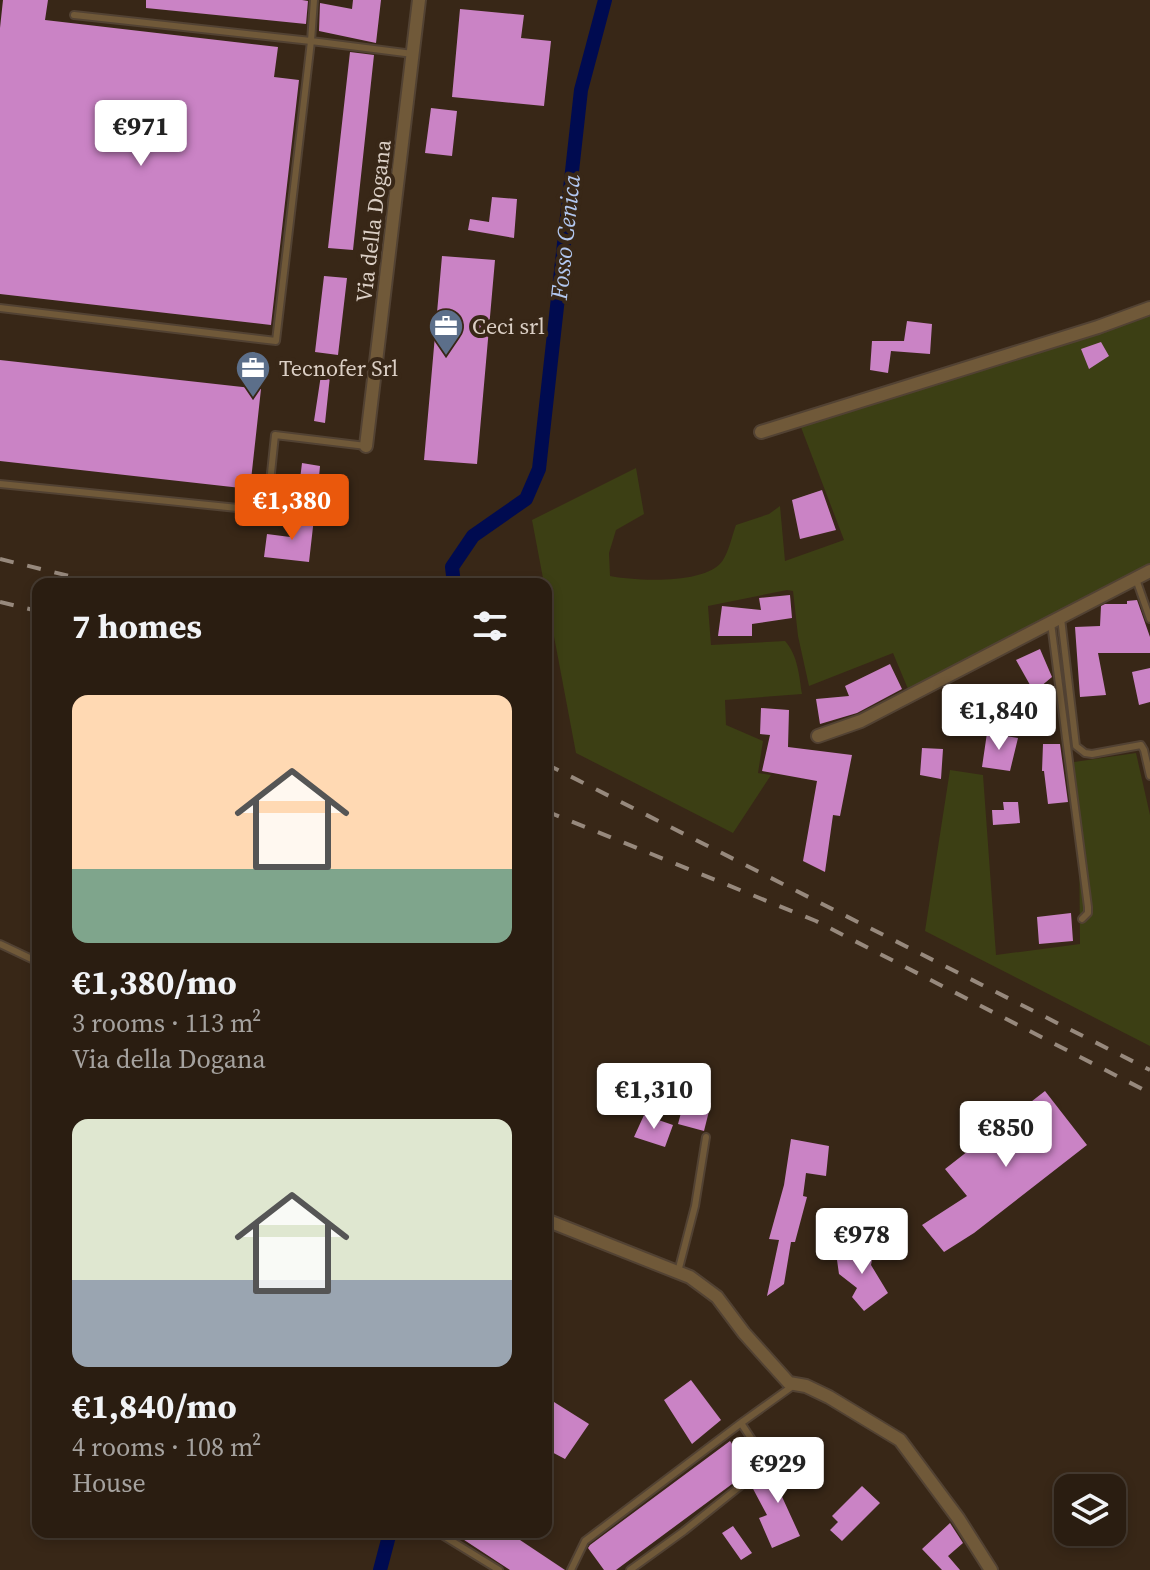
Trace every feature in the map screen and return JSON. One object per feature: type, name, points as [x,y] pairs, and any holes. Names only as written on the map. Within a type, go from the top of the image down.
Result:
[{"type":"street","name":"Via della Dogana","points":[[366,446],[419,0]]},
{"type":"street","points":[[761,432],[1150,308]]},
{"type":"street","points":[[818,736],[861,721],[1150,571]]},
{"type":"street","points":[[552,1222],[690,1277],[717,1297],[744,1333],[789,1383],[829,1397],[900,1440],[958,1518],[991,1570]]},
{"type":"lane","points":[[0,308],[276,341],[314,0]]},
{"type":"lane","points":[[74,15],[413,54]]},
{"type":"lane","points":[[0,484],[267,511],[275,435],[366,446]]},
{"type":"lane","points":[[1136,579],[1150,619]]},
{"type":"lane","points":[[1056,620],[1076,746],[1092,754],[1141,745],[1150,776]]},
{"type":"lane","points":[[1056,620],[1088,907],[1088,913],[1082,919]]},
{"type":"lane","points":[[0,944],[32,959]]},
{"type":"lane","points":[[678,1272],[695,1206],[706,1137]]},
{"type":"lane","points":[[571,1570],[585,1541],[796,1384]]},
{"type":"lane","points":[[630,1570],[768,1464],[741,1423]]},
{"type":"lane","points":[[447,1538],[499,1570]]},
{"type":"green space","points":[[1150,313],[1150,563],[908,689],[893,653],[809,686],[798,636],[793,591],[708,606],[711,645],[785,641],[795,659],[802,694],[725,700],[726,725],[763,741],[758,773],[771,775],[733,833],[576,753],[552,626],[552,578],[543,578],[532,520],[636,468],[644,514],[616,530],[609,553],[610,576],[653,580],[703,574],[723,560],[736,525],[769,514],[780,506],[785,561],[844,540],[799,422]]},
{"type":"green space","points":[[1136,753],[1150,815],[1150,1046],[925,931],[950,770],[983,775],[996,955],[1080,944],[1079,828],[1074,762]]},
{"type":"building","points":[[3,0],[48,0],[45,20],[278,47],[274,77],[299,80],[271,325],[0,294],[0,28]]},
{"type":"building","points":[[146,0],[308,1],[306,24],[146,8]]},
{"type":"building","points":[[353,0],[381,0],[376,43],[319,31],[320,3],[352,9]]},
{"type":"building","points":[[460,9],[524,15],[521,38],[551,41],[544,106],[452,97]]},
{"type":"building","points":[[350,52],[374,55],[353,250],[328,248]]},
{"type":"building","points":[[431,108],[457,111],[452,156],[425,153]]},
{"type":"building","points":[[492,197],[517,199],[514,238],[468,230],[470,219],[489,222]]},
{"type":"building","points":[[442,256],[495,260],[477,464],[424,460]]},
{"type":"building","points":[[324,276],[347,278],[338,355],[315,352]]},
{"type":"building","points":[[907,321],[932,324],[930,354],[891,351],[888,373],[870,370],[872,341],[904,341]]},
{"type":"building","points":[[1101,342],[1109,356],[1089,369],[1081,349]]},
{"type":"building","points":[[0,360],[261,389],[250,489],[0,461]]},
{"type":"building","points":[[321,375],[330,376],[325,423],[314,421]]},
{"type":"building","points":[[302,463],[320,466],[317,498],[298,496]]},
{"type":"building","points":[[822,490],[836,530],[800,539],[792,500]]},
{"type":"building","points":[[292,517],[314,518],[309,562],[264,557],[267,534],[290,537]]},
{"type":"building","points":[[790,595],[792,618],[752,624],[752,636],[718,636],[722,606],[761,610],[759,598]]},
{"type":"building","points":[[1137,600],[1150,637],[1150,653],[1098,653],[1106,695],[1080,697],[1075,627],[1100,626],[1101,606],[1105,604],[1127,604],[1127,601]]},
{"type":"building","points":[[1040,649],[1052,677],[1034,692],[1016,660]]},
{"type":"building","points":[[890,664],[902,689],[857,713],[820,724],[816,699],[849,696],[845,686]]},
{"type":"building","points":[[1150,668],[1150,702],[1139,705],[1132,672]]},
{"type":"building","points":[[761,708],[789,710],[788,747],[852,755],[840,816],[833,815],[825,872],[803,861],[817,781],[762,771],[770,735],[760,734]]},
{"type":"building","points":[[987,733],[1018,738],[1010,771],[982,767]]},
{"type":"building","points":[[1043,744],[1060,744],[1068,802],[1048,804],[1042,771]]},
{"type":"building","points":[[922,748],[943,749],[941,779],[920,775]]},
{"type":"building","points":[[1003,802],[1018,802],[1020,823],[993,825],[992,810],[1004,810]]},
{"type":"building","points":[[1071,913],[1073,941],[1039,944],[1037,917]]},
{"type":"building","points":[[1045,1091],[1087,1145],[974,1233],[944,1252],[922,1225],[967,1196],[945,1169]]},
{"type":"building","points":[[686,1094],[711,1103],[704,1131],[678,1124]]},
{"type":"building","points":[[644,1115],[673,1125],[665,1147],[634,1137]]},
{"type":"building","points":[[791,1139],[829,1146],[826,1176],[806,1173],[803,1196],[807,1197],[795,1242],[791,1242],[784,1284],[767,1296],[779,1240],[769,1239],[784,1185]]},
{"type":"building","points":[[858,1244],[874,1250],[871,1265],[888,1293],[864,1311],[852,1297],[857,1288],[839,1274],[837,1260]]},
{"type":"building","points":[[691,1380],[721,1420],[692,1444],[664,1400]]},
{"type":"building","points":[[554,1402],[589,1424],[565,1459],[552,1452]]},
{"type":"building","points":[[730,1441],[751,1470],[616,1570],[604,1570],[588,1548],[590,1545]]},
{"type":"building","points":[[800,1460],[807,1473],[778,1488],[800,1536],[772,1548],[759,1518],[767,1515],[751,1485]]},
{"type":"building","points":[[862,1486],[880,1503],[842,1541],[830,1530],[838,1522],[832,1516]]},
{"type":"building","points":[[950,1523],[963,1543],[948,1556],[960,1570],[942,1570],[922,1549]]},
{"type":"building","points":[[733,1526],[752,1553],[741,1560],[722,1533]]},
{"type":"building","points":[[461,1538],[517,1538],[565,1570],[510,1570]]},
{"type":"waterway","name":"Fosso Cenica","points":[[453,578],[452,567],[473,536],[526,499],[539,469],[581,90],[605,0]]},
{"type":"waterway","name":"Fosso Cenica","points":[[380,1570],[388,1538]]},
{"type":"railway","points":[[0,559],[78,578]]},
{"type":"railway","points":[[0,602],[32,610]]},
{"type":"railway","points":[[552,767],[1150,1070]]},
{"type":"railway","points":[[552,813],[816,921],[1150,1093]]},
{"type":"place","name":"Ceci srl","points":[[446,357]]},
{"type":"place","name":"Tecnofer Srl","points":[[253,399]]}]
